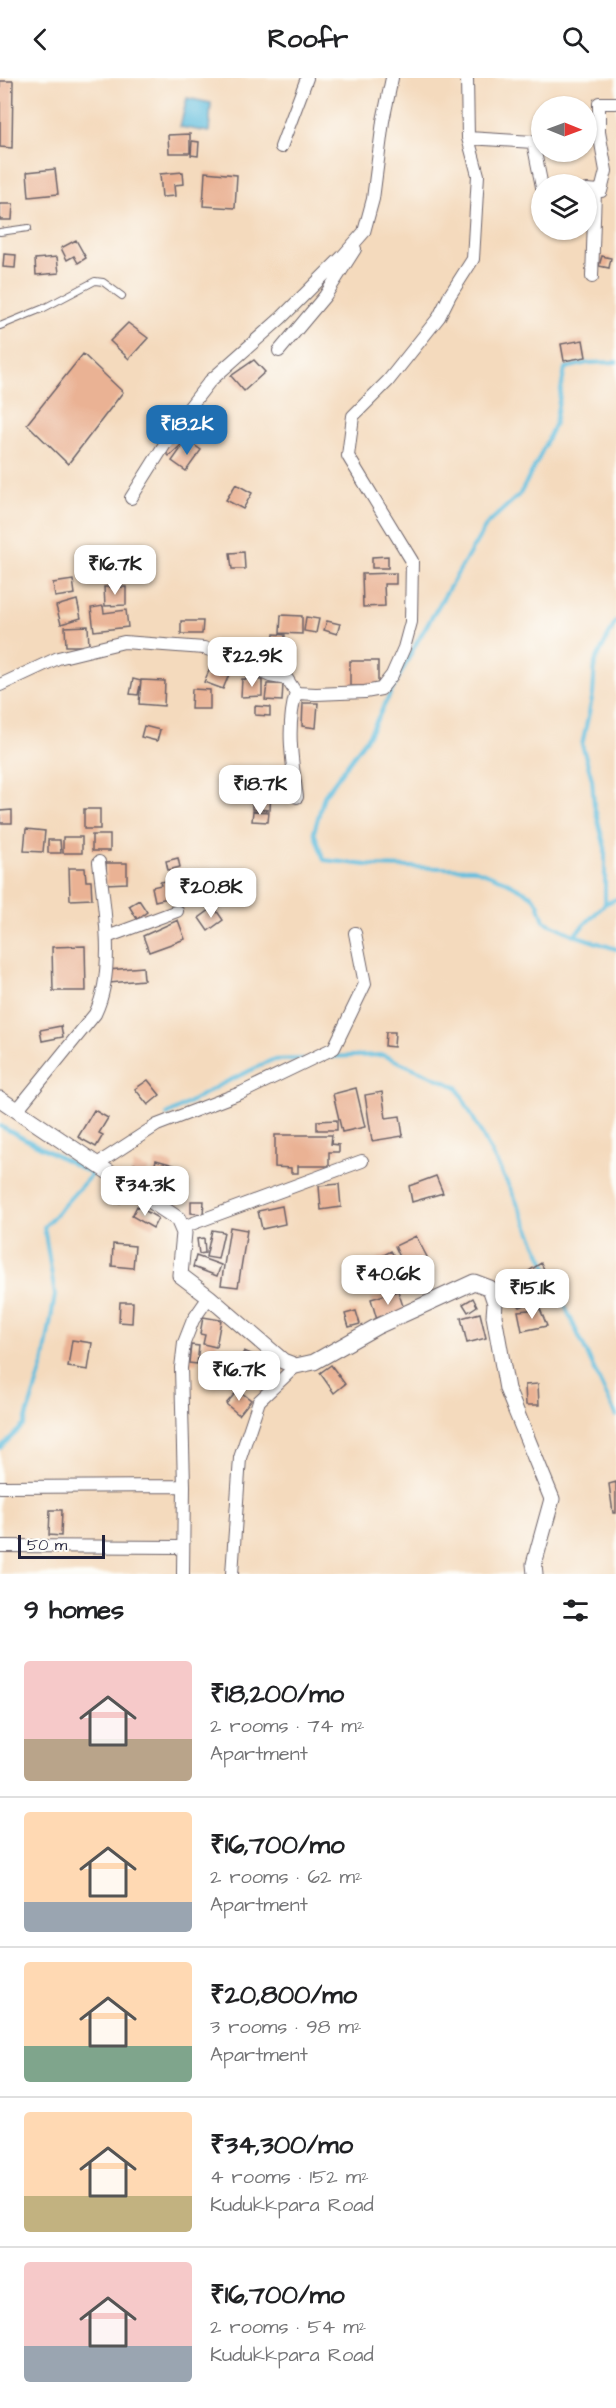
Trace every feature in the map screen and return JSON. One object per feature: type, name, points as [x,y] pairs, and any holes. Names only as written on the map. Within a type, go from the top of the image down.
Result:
[{"type":"street","points":[[281,147],[307,78]]},
{"type":"street","points":[[279,351],[325,296],[348,262],[364,232],[373,200],[383,121],[392,78]]},
{"type":"street","points":[[296,693],[365,692],[381,689],[392,675],[404,648],[411,622],[412,561],[348,456],[353,416],[388,381],[439,317],[473,259],[478,175],[468,138],[467,78]]},
{"type":"street","points":[[597,191],[601,191],[606,171],[599,132],[599,103],[616,103]]},
{"type":"street","points":[[468,138],[533,142],[539,174]]},
{"type":"street","points":[[131,498],[182,417],[210,381],[297,302],[364,232]]},
{"type":"street","points":[[592,240],[592,277]]},
{"type":"street","points":[[0,685],[58,658],[124,642],[204,648],[230,657],[270,676],[287,679],[296,693],[291,711],[291,728],[297,797]]},
{"type":"street","points":[[17,1110],[95,1014],[102,1000],[107,937],[99,862]]},
{"type":"street","points":[[107,937],[177,911]]},
{"type":"street","points":[[97,1164],[157,1125],[243,1092],[334,1048],[365,984],[355,933]]},
{"type":"street","points":[[0,1099],[178,1219],[183,1227],[184,1240],[180,1275],[283,1361],[296,1366]]},
{"type":"street","points":[[183,1227],[362,1161]]},
{"type":"street","points":[[232,1574],[240,1458],[259,1401],[296,1366],[314,1362],[376,1327],[474,1282],[490,1288],[495,1303],[494,1316],[507,1389],[552,1499],[534,1564],[536,1574]]},
{"type":"street","points":[[183,1574],[184,1486],[181,1368],[184,1343],[193,1320],[209,1297]]},
{"type":"street","points":[[0,1487],[184,1486]]},
{"type":"street","points":[[0,1546],[183,1547]]},
{"type":"lane","points":[[0,232],[28,228]]},
{"type":"lane","points":[[0,326],[44,308],[95,281],[103,282],[122,296]]},
{"type":"water","points":[[187,98],[211,103],[209,132],[180,127]]},
{"type":"building","points":[[0,81],[13,81],[12,148],[0,147]]},
{"type":"building","points":[[190,134],[190,153],[169,153],[168,135]]},
{"type":"building","points":[[192,141],[199,142],[198,156],[191,155]]},
{"type":"building","points":[[55,169],[58,194],[29,197],[27,172]]},
{"type":"building","points":[[183,172],[184,184],[174,185],[175,196],[162,197],[160,174]]},
{"type":"building","points":[[205,172],[237,175],[235,208],[203,206]]},
{"type":"building","points":[[0,204],[13,204],[12,220],[0,220]]},
{"type":"building","points":[[76,240],[86,258],[78,263],[74,256],[67,260],[61,248]]},
{"type":"building","points":[[4,254],[16,255],[15,268],[3,267]]},
{"type":"building","points":[[602,256],[611,258],[609,268],[599,266]]},
{"type":"building","points":[[57,257],[59,273],[36,275],[35,259]]},
{"type":"building","points":[[128,323],[148,338],[129,359],[110,341]]},
{"type":"building","points":[[583,340],[586,357],[564,361],[561,344]]},
{"type":"building","points":[[83,354],[123,392],[68,464],[27,424]]},
{"type":"building","points":[[254,360],[265,372],[244,391],[231,376]]},
{"type":"building","points":[[174,438],[181,445],[169,456],[163,449]]},
{"type":"building","points":[[187,440],[201,450],[186,471],[172,461]]},
{"type":"building","points":[[236,484],[252,493],[243,509],[226,500]]},
{"type":"building","points":[[244,552],[245,569],[232,569],[230,553]]},
{"type":"building","points":[[388,556],[388,568],[372,568],[372,557]]},
{"type":"building","points":[[396,573],[396,584],[384,584],[385,606],[363,607],[362,574]]},
{"type":"building","points":[[73,580],[75,594],[55,597],[53,583]]},
{"type":"building","points":[[104,587],[126,587],[126,605],[105,606]]},
{"type":"building","points":[[77,600],[81,618],[61,624],[56,606]]},
{"type":"building","points":[[103,606],[104,613],[126,610],[128,627],[94,631],[91,608]]},
{"type":"building","points":[[281,615],[302,616],[302,634],[280,633]]},
{"type":"building","points":[[306,617],[319,619],[316,633],[304,631]]},
{"type":"building","points":[[181,621],[203,621],[202,634],[181,634]]},
{"type":"building","points":[[327,621],[340,624],[337,634],[324,630]]},
{"type":"building","points":[[88,626],[89,646],[66,646],[65,627]]},
{"type":"building","points":[[274,634],[285,635],[284,662],[271,661]]},
{"type":"building","points":[[350,661],[378,661],[378,686],[350,686]]},
{"type":"building","points":[[212,664],[230,672],[223,689],[204,682]]},
{"type":"building","points":[[133,679],[141,681],[138,695],[130,694]]},
{"type":"building","points":[[242,679],[262,680],[262,696],[241,697]]},
{"type":"building","points":[[141,680],[165,681],[164,706],[139,704]]},
{"type":"building","points":[[267,684],[283,684],[282,701],[265,700]]},
{"type":"building","points":[[192,689],[210,690],[210,709],[191,709]]},
{"type":"building","points":[[303,703],[318,703],[316,728],[302,726]]},
{"type":"building","points":[[255,706],[270,707],[270,716],[255,715]]},
{"type":"building","points":[[144,726],[160,730],[157,741],[141,737]]},
{"type":"building","points":[[252,788],[271,789],[270,810],[252,809]]},
{"type":"building","points":[[84,809],[100,809],[100,829],[84,829]]},
{"type":"building","points":[[12,810],[12,823],[0,823],[0,811]]},
{"type":"building","points":[[253,811],[269,812],[268,822],[252,821]]},
{"type":"building","points":[[26,829],[45,831],[43,852],[24,851]]},
{"type":"building","points":[[92,835],[110,835],[110,851],[92,851]]},
{"type":"building","points":[[63,837],[82,837],[82,853],[63,853]]},
{"type":"building","points":[[48,840],[60,840],[61,853],[48,853]]},
{"type":"building","points":[[178,858],[180,867],[168,870],[166,861]]},
{"type":"building","points":[[106,863],[127,863],[127,883],[106,884]]},
{"type":"building","points":[[69,868],[85,868],[86,881],[91,881],[92,899],[70,900]]},
{"type":"building","points":[[172,880],[176,896],[155,901],[152,887],[161,885],[160,882]]},
{"type":"building","points":[[139,900],[147,912],[137,919],[129,906]]},
{"type":"building","points":[[214,907],[223,920],[208,931],[199,918]]},
{"type":"building","points":[[178,920],[185,939],[149,952],[143,936]]},
{"type":"building","points":[[85,946],[86,991],[53,991],[52,947]]},
{"type":"building","points":[[143,967],[144,980],[109,983],[108,970]]},
{"type":"building","points":[[61,1026],[63,1037],[42,1041],[40,1030]]},
{"type":"building","points":[[386,1032],[395,1032],[394,1047],[385,1046]]},
{"type":"building","points":[[148,1080],[160,1095],[148,1105],[135,1089]]},
{"type":"building","points":[[356,1088],[365,1127],[342,1132],[333,1094]]},
{"type":"building","points":[[382,1092],[386,1118],[400,1116],[403,1136],[372,1141],[365,1095]]},
{"type":"building","points":[[94,1110],[108,1118],[99,1133],[103,1135],[96,1147],[78,1137]]},
{"type":"building","points":[[337,1120],[337,1130],[317,1130],[317,1121]]},
{"type":"building","points":[[275,1135],[332,1135],[331,1144],[339,1145],[339,1152],[329,1152],[329,1166],[298,1166],[298,1173],[291,1173],[291,1168],[275,1167]]},
{"type":"building","points":[[156,1160],[174,1165],[169,1180],[152,1175]]},
{"type":"building","points":[[134,1164],[149,1169],[144,1185],[129,1179]]},
{"type":"building","points":[[436,1176],[443,1193],[412,1202],[409,1186]]},
{"type":"building","points":[[339,1184],[341,1207],[321,1210],[319,1186]]},
{"type":"building","points":[[115,1190],[123,1193],[120,1203],[112,1200]]},
{"type":"building","points":[[191,1201],[204,1201],[203,1214],[191,1213]]},
{"type":"building","points":[[137,1206],[158,1218],[153,1228],[132,1216]]},
{"type":"building","points":[[282,1206],[285,1224],[262,1229],[258,1211]]},
{"type":"building","points":[[230,1227],[247,1230],[238,1287],[221,1285]]},
{"type":"building","points":[[212,1230],[224,1232],[218,1259],[206,1257]]},
{"type":"building","points":[[416,1236],[427,1257],[405,1268],[395,1246]]},
{"type":"building","points":[[204,1238],[205,1253],[199,1254],[197,1239]]},
{"type":"building","points":[[113,1244],[135,1246],[133,1268],[112,1266]]},
{"type":"building","points":[[391,1251],[400,1266],[380,1278],[371,1262]]},
{"type":"building","points":[[196,1256],[221,1265],[217,1276],[193,1267]]},
{"type":"building","points":[[541,1263],[555,1292],[520,1307],[504,1287]]},
{"type":"building","points":[[398,1291],[405,1312],[377,1320],[371,1299]]},
{"type":"building","points":[[473,1298],[477,1306],[468,1312],[463,1304]]},
{"type":"building","points":[[120,1302],[133,1302],[132,1323],[119,1322]]},
{"type":"building","points":[[540,1309],[547,1326],[522,1331],[518,1311]]},
{"type":"building","points":[[356,1311],[360,1324],[349,1327],[345,1314]]},
{"type":"building","points":[[480,1313],[486,1338],[467,1343],[461,1318]]},
{"type":"building","points":[[203,1317],[221,1320],[216,1347],[203,1344],[205,1335],[200,1334]]},
{"type":"building","points":[[72,1340],[92,1343],[88,1370],[68,1367]]},
{"type":"building","points":[[191,1345],[199,1346],[197,1364],[189,1363]]},
{"type":"building","points":[[244,1351],[258,1357],[253,1370],[238,1364]]},
{"type":"building","points":[[331,1365],[345,1384],[334,1393],[320,1373]]},
{"type":"building","points":[[261,1368],[270,1380],[260,1388],[251,1376]]},
{"type":"building","points":[[538,1384],[539,1405],[526,1405],[525,1385]]},
{"type":"building","points":[[238,1390],[251,1400],[239,1415],[226,1404]]},
{"type":"building","points":[[616,1482],[616,1513],[613,1513],[609,1484]]},
{"type":"building","points":[[50,1510],[62,1510],[61,1536],[49,1535]]},
{"type":"waterway","points":[[616,362],[588,363],[565,368],[555,423],[520,494],[487,524],[417,642],[369,735],[324,796],[314,832],[324,860],[375,866],[474,869],[503,880],[531,895],[538,903],[544,921],[574,935],[616,949]]},
{"type":"waterway","points":[[574,935],[605,904],[605,848],[594,805],[592,779],[582,745],[593,694],[595,662],[616,621]]},
{"type":"waterway","points":[[605,904],[616,899]]},
{"type":"waterway","points":[[324,1057],[383,1055],[457,1087],[511,1190],[616,1416]]},
{"type":"waterway","points":[[167,1115],[218,1086],[272,1060],[302,1059]]},
{"type":"waterway","points":[[0,1126],[92,1174],[44,1227],[55,1295],[43,1365],[24,1425],[0,1448]]}]
